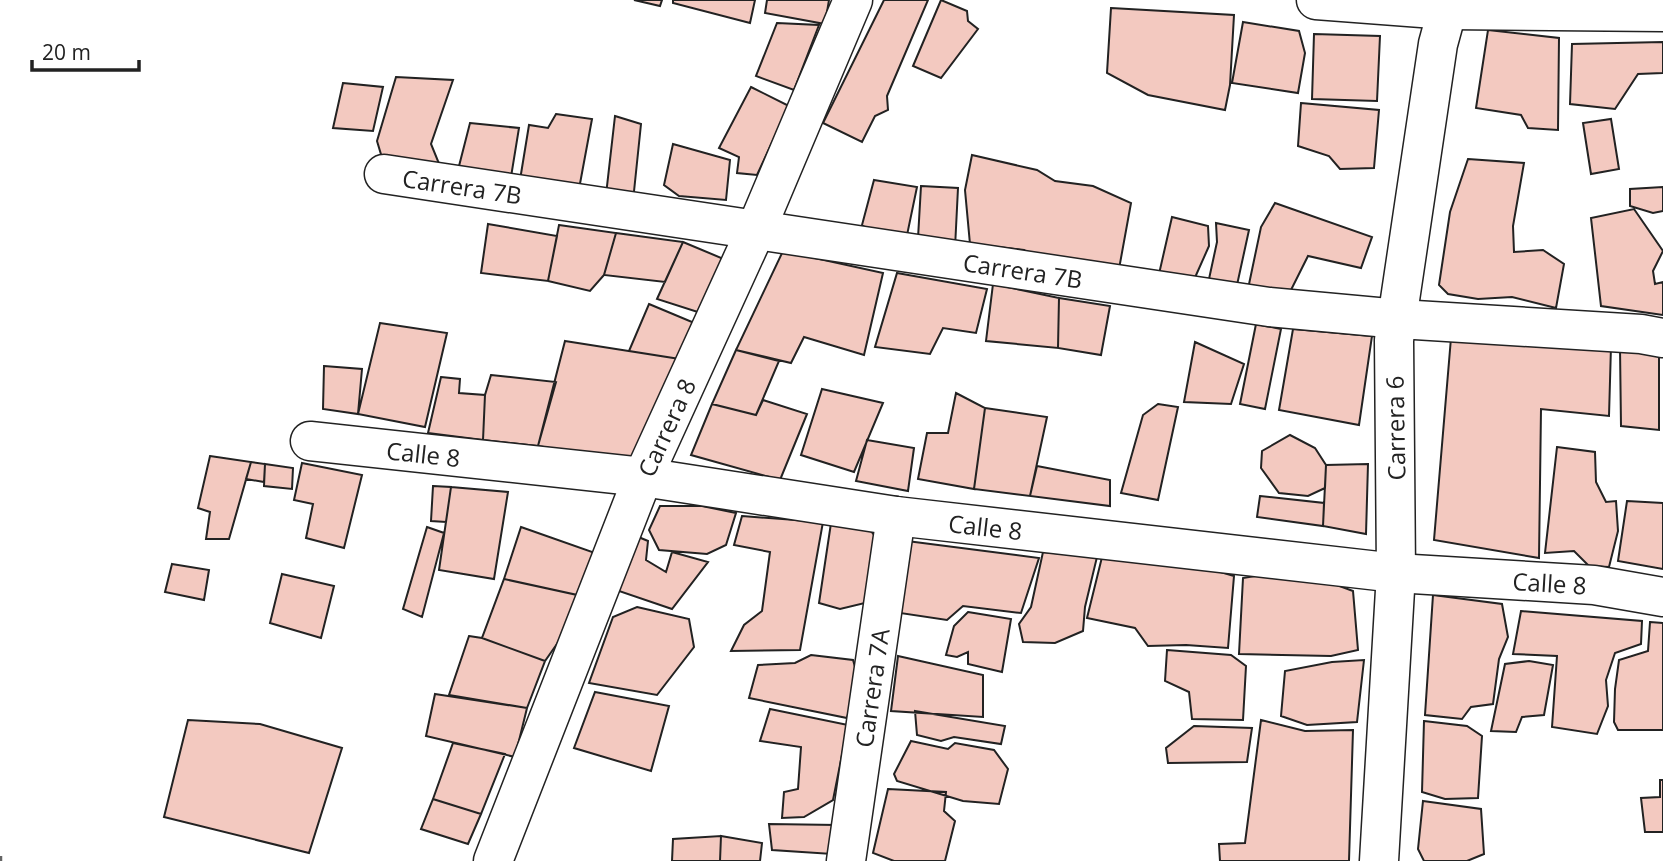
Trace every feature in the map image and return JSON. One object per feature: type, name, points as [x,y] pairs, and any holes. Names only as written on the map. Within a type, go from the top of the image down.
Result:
[{"type":"street","name":"Carrera 8","points":[[493,861],[643,477],[755,232],[853,0]]},
{"type":"street","points":[[1315,0],[1663,12]]},
{"type":"street","name":"Carrera 6","points":[[1379,861],[1396,573],[1394,340],[1438,44],[1449,5]]},
{"type":"street","name":"Carrera 7B","points":[[384,174],[755,232],[1269,307],[1399,319],[1641,334],[1663,338]]},
{"type":"street","name":"Calle 8","points":[[310,442],[643,477],[896,516],[1396,573],[1594,585],[1663,597]]},
{"type":"street","name":"Carrera 7A","points":[[846,861],[896,516]]},
{"type":"building","points":[[634,0],[662,0],[660,6]]},
{"type":"building","points":[[673,0],[755,0],[750,23],[673,3]]},
{"type":"building","points":[[767,0],[829,0],[825,24],[765,13]]},
{"type":"building","points":[[884,0],[928,0],[887,96],[888,110],[875,116],[862,142],[823,123]]},
{"type":"building","points":[[941,0],[967,11],[968,21],[978,29],[941,78],[913,66]]},
{"type":"building","points":[[1111,8],[1234,15],[1230,85],[1225,110],[1148,95],[1107,73]]},
{"type":"building","points":[[1243,22],[1299,31],[1305,53],[1298,93],[1232,83]]},
{"type":"building","points":[[777,23],[819,25],[794,90],[756,76]]},
{"type":"building","points":[[1488,30],[1559,38],[1558,130],[1528,128],[1521,115],[1476,108]]},
{"type":"building","points":[[1314,34],[1380,36],[1377,101],[1312,99]]},
{"type":"building","points":[[1663,42],[1663,73],[1638,74],[1615,109],[1570,104],[1572,44]]},
{"type":"building","points":[[396,77],[453,80],[431,144],[442,171],[383,161],[377,141]]},
{"type":"building","points":[[343,83],[383,87],[373,131],[333,128]]},
{"type":"building","points":[[751,87],[789,106],[757,175],[737,173],[739,157],[719,148]]},
{"type":"building","points":[[1301,103],[1379,110],[1374,168],[1340,169],[1329,156],[1298,146]]},
{"type":"building","points":[[556,114],[592,119],[579,189],[520,180],[529,125],[548,128]]},
{"type":"building","points":[[615,116],[641,124],[633,201],[606,195]]},
{"type":"building","points":[[1611,119],[1619,169],[1591,174],[1583,123]]},
{"type":"building","points":[[470,123],[519,128],[511,177],[458,170]]},
{"type":"building","points":[[673,144],[730,160],[726,200],[679,196],[664,185]]},
{"type":"building","points":[[972,155],[1037,170],[1055,181],[1093,186],[1131,203],[1119,269],[1042,261],[1024,250],[970,244],[965,190]]},
{"type":"building","points":[[1468,159],[1524,163],[1513,226],[1514,252],[1543,250],[1564,264],[1556,308],[1512,297],[1478,299],[1448,294],[1439,285],[1450,212]]},
{"type":"building","points":[[874,180],[917,187],[906,240],[876,236],[862,225]]},
{"type":"building","points":[[921,186],[958,188],[955,248],[918,238]]},
{"type":"building","points":[[1663,187],[1663,211],[1653,213],[1630,206],[1630,189]]},
{"type":"building","points":[[1275,203],[1372,237],[1361,268],[1308,256],[1289,294],[1248,289],[1261,227]]},
{"type":"building","points":[[1634,209],[1663,251],[1653,271],[1655,284],[1663,282],[1663,315],[1601,306],[1591,218]]},
{"type":"building","points":[[1172,217],[1208,226],[1209,246],[1193,282],[1159,274]]},
{"type":"building","points":[[1216,223],[1249,230],[1237,285],[1209,279],[1217,242]]},
{"type":"building","points":[[488,224],[557,236],[548,281],[481,273]]},
{"type":"building","points":[[559,225],[616,233],[604,275],[590,291],[548,281]]},
{"type":"building","points":[[616,233],[683,242],[665,282],[604,275]]},
{"type":"building","points":[[683,242],[726,260],[704,314],[657,299]]},
{"type":"building","points":[[783,251],[883,273],[864,355],[804,337],[791,363],[736,350]]},
{"type":"building","points":[[897,273],[987,289],[976,333],[943,328],[930,354],[875,347]]},
{"type":"building","points":[[993,284],[1059,298],[1058,348],[986,341]]},
{"type":"building","points":[[1059,298],[1110,306],[1101,355],[1058,348]]},
{"type":"building","points":[[649,304],[704,327],[686,360],[629,351]]},
{"type":"building","points":[[380,323],[447,333],[425,427],[358,414]]},
{"type":"building","points":[[1256,324],[1281,329],[1265,409],[1240,404]]},
{"type":"building","points":[[1452,326],[1611,346],[1609,416],[1541,409],[1539,558],[1434,540]]},
{"type":"building","points":[[1293,329],[1372,336],[1359,425],[1279,410]]},
{"type":"building","points":[[565,341],[686,360],[631,462],[538,446]]},
{"type":"building","points":[[1195,342],[1244,364],[1231,404],[1184,402]]},
{"type":"building","points":[[1620,348],[1659,352],[1659,430],[1621,426]]},
{"type":"building","points":[[736,350],[779,361],[756,415],[712,404]]},
{"type":"building","points":[[324,366],[362,369],[358,414],[323,409]]},
{"type":"building","points":[[491,375],[556,382],[538,446],[483,440],[485,395]]},
{"type":"building","points":[[441,377],[460,379],[459,393],[485,395],[483,440],[428,433]]},
{"type":"building","points":[[822,389],[883,403],[854,472],[801,455]]},
{"type":"building","points":[[956,393],[985,408],[974,489],[918,479],[927,433],[948,433]]},
{"type":"building","points":[[763,400],[807,414],[780,480],[691,455],[712,404],[756,415]]},
{"type":"building","points":[[1158,404],[1178,407],[1158,500],[1121,493],[1143,415]]},
{"type":"building","points":[[985,408],[1047,417],[1030,496],[974,489]]},
{"type":"building","points":[[1290,435],[1315,448],[1326,465],[1325,488],[1308,496],[1279,493],[1261,468],[1262,451]]},
{"type":"building","points":[[867,440],[914,448],[908,491],[856,481]]},
{"type":"building","points":[[1557,447],[1595,452],[1596,482],[1606,502],[1616,501],[1618,531],[1609,567],[1589,566],[1574,551],[1545,553]]},
{"type":"building","points":[[210,456],[251,462],[229,539],[206,539],[210,512],[198,508]]},
{"type":"building","points":[[251,462],[265,464],[264,482],[246,479]]},
{"type":"building","points":[[302,463],[362,475],[344,548],[306,538],[313,504],[294,500]]},
{"type":"building","points":[[265,464],[293,468],[292,489],[264,486]]},
{"type":"building","points":[[1368,464],[1366,534],[1323,526],[1326,465]]},
{"type":"building","points":[[1037,466],[1110,480],[1110,506],[1030,496]]},
{"type":"building","points":[[433,486],[451,487],[446,522],[431,521]]},
{"type":"building","points":[[451,487],[508,492],[494,579],[439,570]]},
{"type":"building","points":[[1260,496],[1324,503],[1323,526],[1257,517]]},
{"type":"building","points":[[1627,501],[1663,503],[1663,569],[1618,561]]},
{"type":"building","points":[[660,506],[702,506],[736,513],[726,545],[707,554],[659,550],[649,530]]},
{"type":"building","points":[[742,516],[823,522],[800,650],[731,651],[744,625],[762,611],[770,552],[734,545]]},
{"type":"building","points":[[831,523],[865,524],[876,537],[865,603],[840,609],[819,603]]},
{"type":"building","points":[[427,527],[444,533],[422,617],[403,609]]},
{"type":"building","points":[[521,527],[598,554],[582,596],[504,579]]},
{"type":"building","points":[[636,536],[648,541],[646,560],[666,572],[672,552],[708,562],[672,609],[613,589]]},
{"type":"building","points":[[907,541],[1039,558],[1021,613],[963,606],[947,620],[900,613]]},
{"type":"building","points":[[1043,552],[1097,557],[1085,607],[1083,631],[1055,643],[1023,642],[1019,624],[1031,607]]},
{"type":"building","points":[[1103,553],[1197,565],[1234,576],[1228,648],[1148,646],[1135,628],[1087,618]]},
{"type":"building","points":[[172,564],[209,570],[204,600],[165,592]]},
{"type":"building","points":[[282,574],[334,586],[321,638],[270,623]]},
{"type":"building","points":[[1267,574],[1326,581],[1353,591],[1358,650],[1331,656],[1239,654],[1243,578]]},
{"type":"building","points":[[504,579],[582,596],[559,641],[545,661],[482,638]]},
{"type":"building","points":[[1433,595],[1502,604],[1508,637],[1499,659],[1493,704],[1471,707],[1462,719],[1425,715]]},
{"type":"building","points":[[637,607],[689,619],[694,647],[657,695],[589,683],[613,617]]},
{"type":"building","points":[[1521,611],[1642,621],[1641,644],[1615,653],[1606,680],[1608,706],[1597,734],[1552,727],[1557,656],[1513,654]]},
{"type":"building","points":[[968,612],[1011,619],[1002,672],[968,664],[968,652],[957,657],[946,655],[954,626]]},
{"type":"building","points":[[1650,622],[1663,623],[1663,730],[1618,730],[1614,722],[1619,660],[1648,651]]},
{"type":"building","points":[[469,636],[482,638],[545,661],[527,708],[449,695]]},
{"type":"building","points":[[1167,650],[1231,655],[1246,666],[1243,720],[1192,719],[1189,692],[1165,681]]},
{"type":"building","points":[[811,655],[853,660],[858,677],[847,718],[749,698],[758,665],[795,663]]},
{"type":"building","points":[[898,656],[983,675],[983,717],[891,711]]},
{"type":"building","points":[[1364,660],[1357,722],[1307,725],[1281,716],[1285,671],[1332,662]]},
{"type":"building","points":[[1529,661],[1553,665],[1544,715],[1522,717],[1516,732],[1491,731],[1505,664]]},
{"type":"building","points":[[595,692],[669,706],[651,771],[574,748]]},
{"type":"building","points":[[435,694],[527,708],[515,757],[426,736]]},
{"type":"building","points":[[770,709],[848,725],[833,800],[804,817],[782,818],[784,792],[798,789],[801,747],[760,741]]},
{"type":"building","points":[[915,711],[1005,726],[1001,744],[954,737],[941,741],[917,735]]},
{"type":"building","points":[[188,720],[260,724],[342,748],[309,853],[164,817]]},
{"type":"building","points":[[1261,720],[1305,731],[1353,730],[1349,861],[1220,861],[1219,844],[1245,843]]},
{"type":"building","points":[[1424,721],[1467,726],[1482,736],[1478,798],[1445,799],[1422,792]]},
{"type":"building","points":[[1194,726],[1252,728],[1247,762],[1168,763],[1166,748]]},
{"type":"building","points":[[911,741],[948,749],[955,743],[994,750],[1008,769],[999,804],[963,801],[897,781],[894,774]]},
{"type":"building","points":[[453,743],[505,754],[481,814],[433,799]]},
{"type":"building","points":[[1660,780],[1663,780],[1663,832],[1645,832],[1641,798],[1660,797]]},
{"type":"building","points":[[888,789],[946,792],[944,811],[955,821],[945,861],[894,861],[873,853]]},
{"type":"building","points":[[433,799],[481,814],[468,844],[421,829]]},
{"type":"building","points":[[1423,801],[1481,809],[1484,854],[1467,861],[1424,861],[1418,849]]},
{"type":"building","points":[[769,824],[837,825],[832,854],[772,850]]},
{"type":"building","points":[[721,836],[720,861],[672,861],[673,839]]},
{"type":"building","points":[[721,836],[762,843],[760,861],[720,861]]}]
